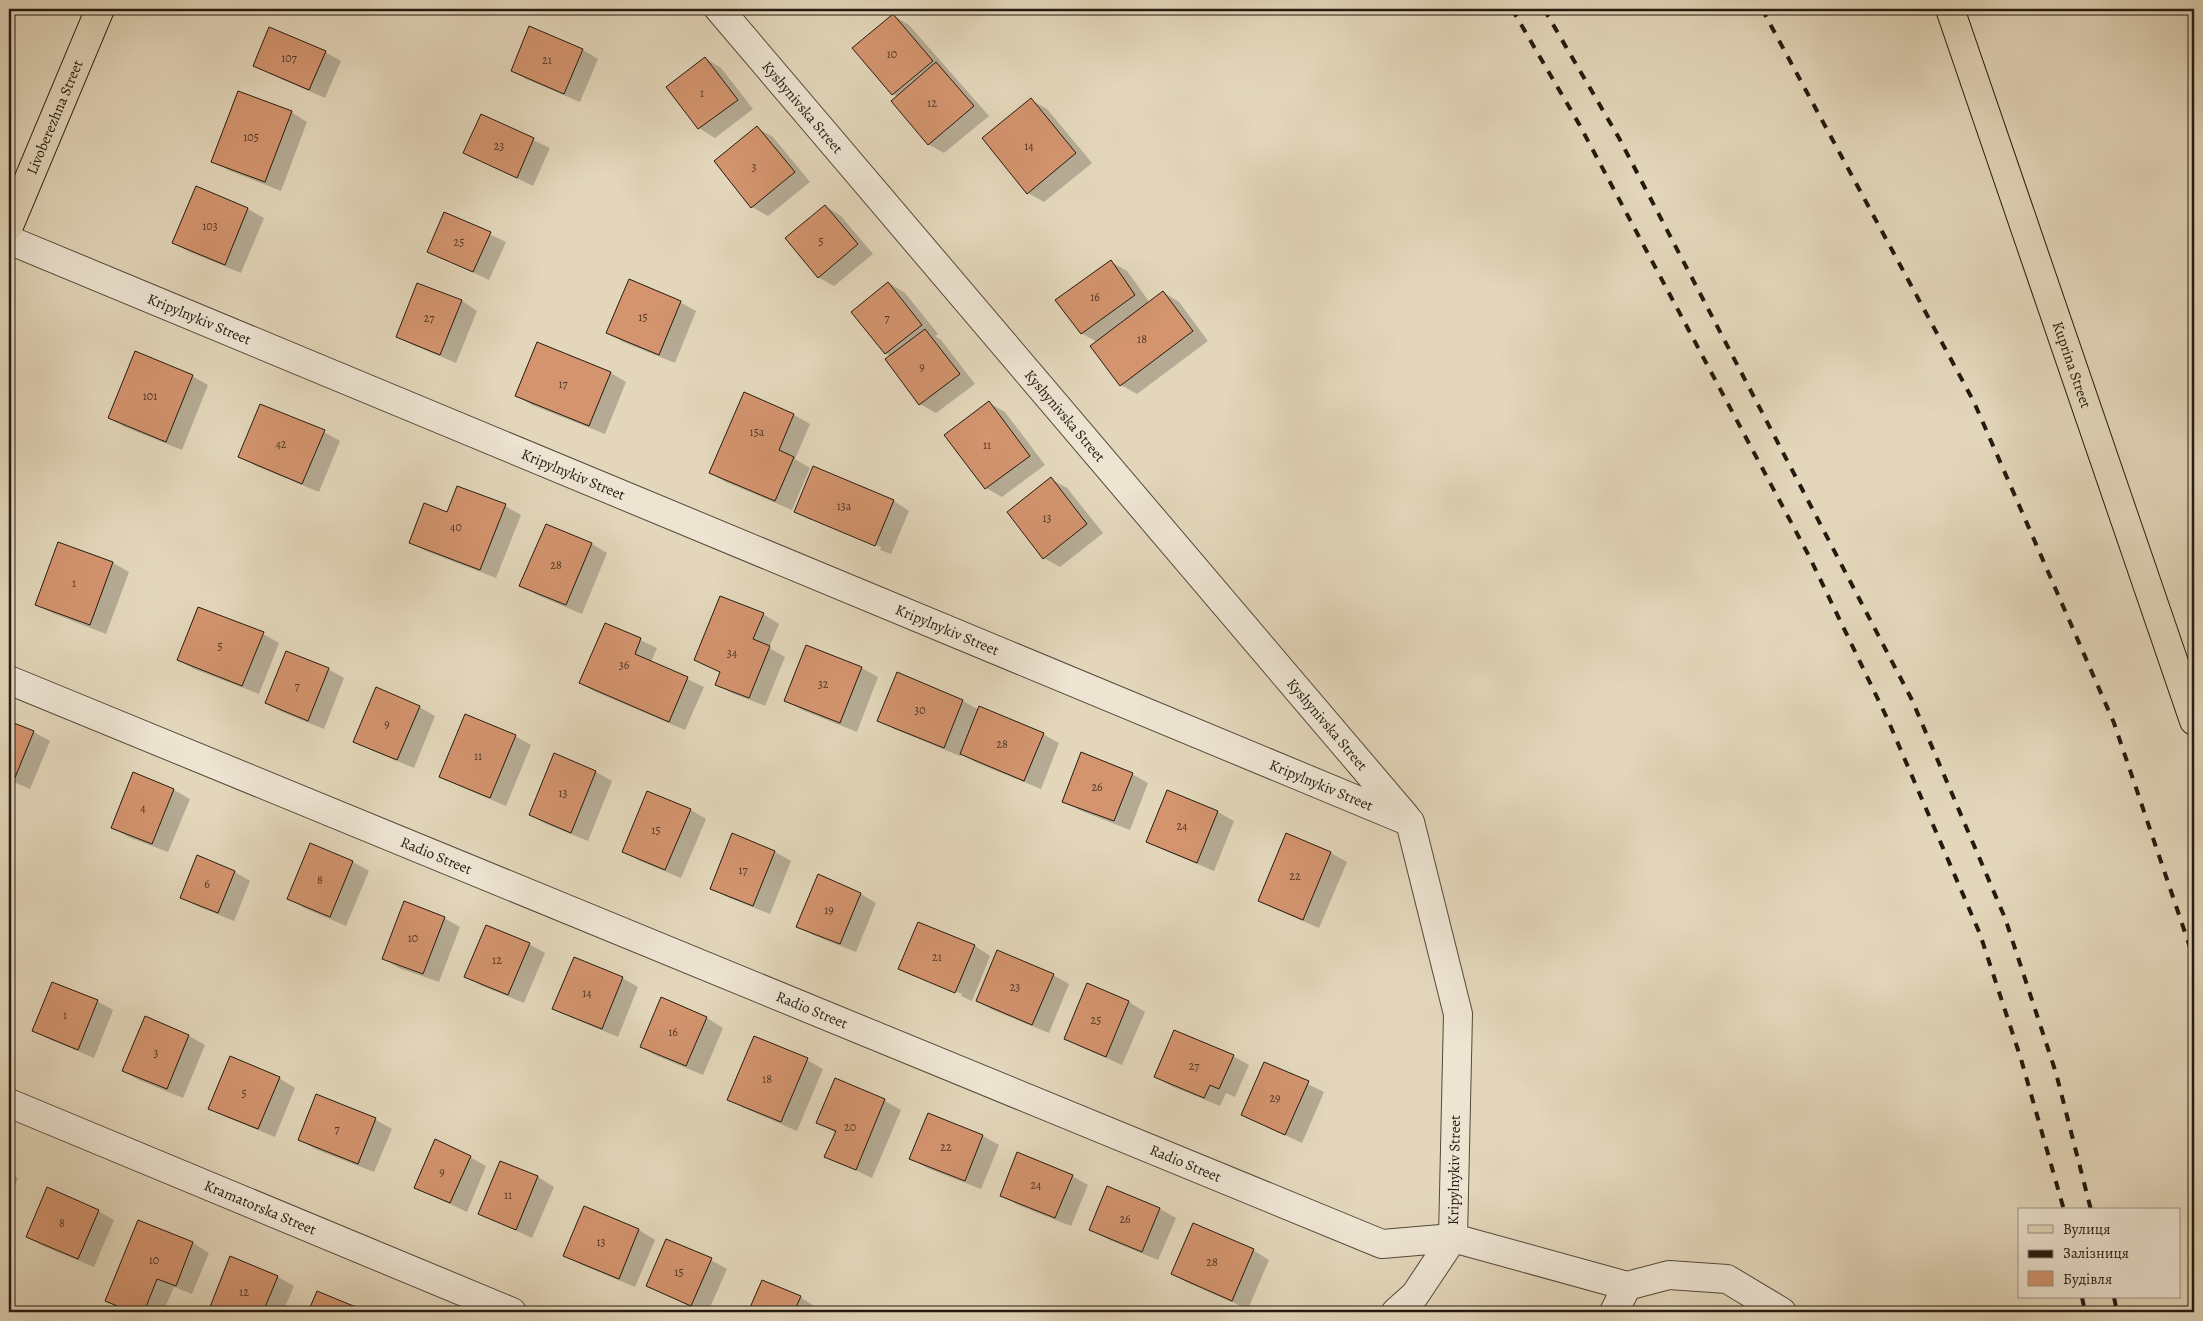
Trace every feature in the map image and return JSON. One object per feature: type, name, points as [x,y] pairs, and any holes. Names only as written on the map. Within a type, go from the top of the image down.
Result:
[{"type":"main road","name":"Livoberezhna Street","points":[[9,226],[100,9]]},
{"type":"main road","name":"Kuprina Street","points":[[1950,9],[2194,722]]},
{"type":"street","name":"Kyshynivska Street","points":[[719,9],[1410,822]]},
{"type":"street","name":"Kripylnykiv Street","points":[[9,240],[1410,822],[1458,1014],[1453,1238],[1415,1295],[1396,1312]]},
{"type":"street","name":"Radio Street","points":[[9,680],[1382,1244],[1453,1238],[1627,1286]]},
{"type":"street","name":"Kramatorska Street","points":[[9,1103],[512,1312]]},
{"type":"street","points":[[1614,1312],[1627,1286],[1669,1275],[1727,1279],[1782,1312]]},
{"type":"building","points":[[893,14],[933,61],[892,95],[852,48]]},
{"type":"building","points":[[529,26],[583,49],[564,94],[511,71]]},
{"type":"building","points":[[269,27],[326,51],[309,90],[253,66]]},
{"type":"building","points":[[705,57],[738,100],[698,129],[666,87]]},
{"type":"building","points":[[936,62],[974,106],[928,145],[891,101]]},
{"type":"building","points":[[238,91],[292,111],[265,182],[211,162]]},
{"type":"building","points":[[1031,98],[1076,153],[1027,194],[982,138]]},
{"type":"building","points":[[481,114],[534,138],[517,178],[463,153]]},
{"type":"building","points":[[757,126],[795,172],[751,208],[714,161]]},
{"type":"building","points":[[196,186],[248,208],[225,265],[172,243]]},
{"type":"building","points":[[825,205],[858,244],[818,278],[785,238]]},
{"type":"building","points":[[444,212],[491,232],[473,272],[427,252]]},
{"type":"building","points":[[1111,260],[1135,295],[1081,334],[1055,300]]},
{"type":"building","points":[[629,279],[681,301],[659,355],[606,333]]},
{"type":"building","points":[[888,282],[922,325],[885,354],[851,312]]},
{"type":"building","points":[[417,283],[462,300],[440,355],[396,337]]},
{"type":"building","points":[[1163,291],[1193,331],[1120,386],[1090,346]]},
{"type":"building","points":[[925,329],[960,374],[919,405],[885,359]]},
{"type":"building","points":[[537,342],[611,372],[589,426],[515,396]]},
{"type":"building","points":[[135,351],[193,375],[166,442],[108,418]]},
{"type":"building","points":[[744,392],[794,414],[779,450],[794,457],[775,501],[709,473]]},
{"type":"building","points":[[989,401],[1030,456],[985,489],[944,435]]},
{"type":"building","points":[[260,404],[325,430],[302,484],[238,457]]},
{"type":"building","points":[[813,466],[894,500],[875,546],[794,512]]},
{"type":"building","points":[[1051,477],[1087,524],[1043,559],[1007,512]]},
{"type":"building","points":[[457,486],[506,504],[480,570],[409,543],[424,503],[447,512]]},
{"type":"building","points":[[546,524],[592,543],[566,605],[519,586]]},
{"type":"building","points":[[58,542],[113,562],[90,625],[35,605]]},
{"type":"building","points":[[720,596],[764,613],[753,639],[770,646],[749,698],[715,685],[720,672],[694,660]]},
{"type":"building","points":[[198,607],[264,632],[242,686],[177,660]]},
{"type":"building","points":[[605,623],[641,638],[635,654],[688,677],[669,722],[579,683]]},
{"type":"building","points":[[806,645],[862,667],[840,723],[784,701]]},
{"type":"building","points":[[286,651],[329,668],[308,721],[265,703]]},
{"type":"building","points":[[897,672],[963,700],[944,748],[877,721]]},
{"type":"building","points":[[376,687],[420,706],[397,760],[353,742]]},
{"type":"building","points":[[979,706],[1044,733],[1024,781],[960,754]]},
{"type":"building","points":[[465,714],[516,735],[490,798],[439,777]]},
{"type":"building","points":[[9,721],[34,731],[14,780],[9,778]]},
{"type":"building","points":[[1081,752],[1133,773],[1114,821],[1062,802]]},
{"type":"building","points":[[554,753],[596,771],[571,833],[529,815]]},
{"type":"building","points":[[133,772],[174,789],[152,844],[111,828]]},
{"type":"building","points":[[1167,790],[1218,811],[1197,863],[1146,842]]},
{"type":"building","points":[[647,791],[691,809],[665,870],[622,852]]},
{"type":"building","points":[[732,833],[775,851],[753,906],[710,889]]},
{"type":"building","points":[[1286,833],[1331,852],[1303,920],[1258,901]]},
{"type":"building","points":[[310,843],[353,861],[330,917],[287,899]]},
{"type":"building","points":[[197,855],[235,871],[218,913],[180,898]]},
{"type":"building","points":[[818,874],[861,893],[840,944],[796,927]]},
{"type":"building","points":[[404,901],[445,917],[423,974],[382,959]]},
{"type":"building","points":[[918,922],[975,945],[955,993],[898,969]]},
{"type":"building","points":[[486,925],[530,943],[508,995],[464,977]]},
{"type":"building","points":[[997,950],[1054,974],[1032,1025],[976,1001]]},
{"type":"building","points":[[574,957],[623,977],[602,1029],[552,1009]]},
{"type":"building","points":[[52,982],[98,1000],[78,1050],[32,1031]]},
{"type":"building","points":[[1087,983],[1129,1001],[1106,1057],[1064,1039]]},
{"type":"building","points":[[661,997],[707,1017],[686,1066],[640,1047]]},
{"type":"building","points":[[145,1016],[189,1035],[167,1089],[122,1071]]},
{"type":"building","points":[[1174,1030],[1234,1055],[1219,1089],[1210,1085],[1204,1098],[1154,1077]]},
{"type":"building","points":[[754,1036],[808,1058],[781,1122],[727,1100]]},
{"type":"building","points":[[230,1056],[280,1077],[258,1129],[208,1109]]},
{"type":"building","points":[[1264,1062],[1309,1081],[1285,1135],[1241,1115]]},
{"type":"building","points":[[835,1078],[885,1099],[856,1170],[824,1157],[836,1131],[816,1123]]},
{"type":"building","points":[[316,1094],[376,1118],[358,1164],[298,1140]]},
{"type":"building","points":[[928,1113],[983,1135],[965,1181],[909,1159]]},
{"type":"building","points":[[435,1139],[471,1156],[450,1203],[414,1188]]},
{"type":"building","points":[[1017,1152],[1073,1175],[1055,1218],[1000,1196]]},
{"type":"building","points":[[500,1161],[538,1176],[516,1230],[478,1214]]},
{"type":"building","points":[[1107,1186],[1160,1208],[1142,1252],[1089,1230]]},
{"type":"building","points":[[47,1187],[99,1210],[78,1259],[26,1237]]},
{"type":"building","points":[[584,1206],[639,1229],[619,1279],[563,1256]]},
{"type":"building","points":[[138,1220],[193,1242],[176,1286],[157,1279],[144,1312],[132,1312],[105,1301]]},
{"type":"building","points":[[1193,1223],[1254,1249],[1232,1301],[1171,1274]]},
{"type":"building","points":[[666,1239],[712,1258],[691,1306],[646,1286]]},
{"type":"building","points":[[230,1256],[278,1276],[263,1312],[222,1312],[210,1307]]},
{"type":"building","points":[[762,1280],[801,1296],[794,1312],[748,1312]]},
{"type":"building","points":[[317,1291],[368,1312],[308,1312]]},
{"type":"railway","points":[[1512,9],[1579,124],[1809,556],[1887,718],[1980,934],[2021,1059],[2063,1208]]},
{"type":"railway","points":[[1544,9],[1619,138],[1912,700],[2005,918],[2056,1073],[2090,1208]]},
{"type":"railway","points":[[1762,9],[1974,402],[2114,723],[2194,959]]},
{"type":"railway","points":[[2082,1298],[2085,1312]]},
{"type":"railway","points":[[2114,1298],[2117,1312]]}]
